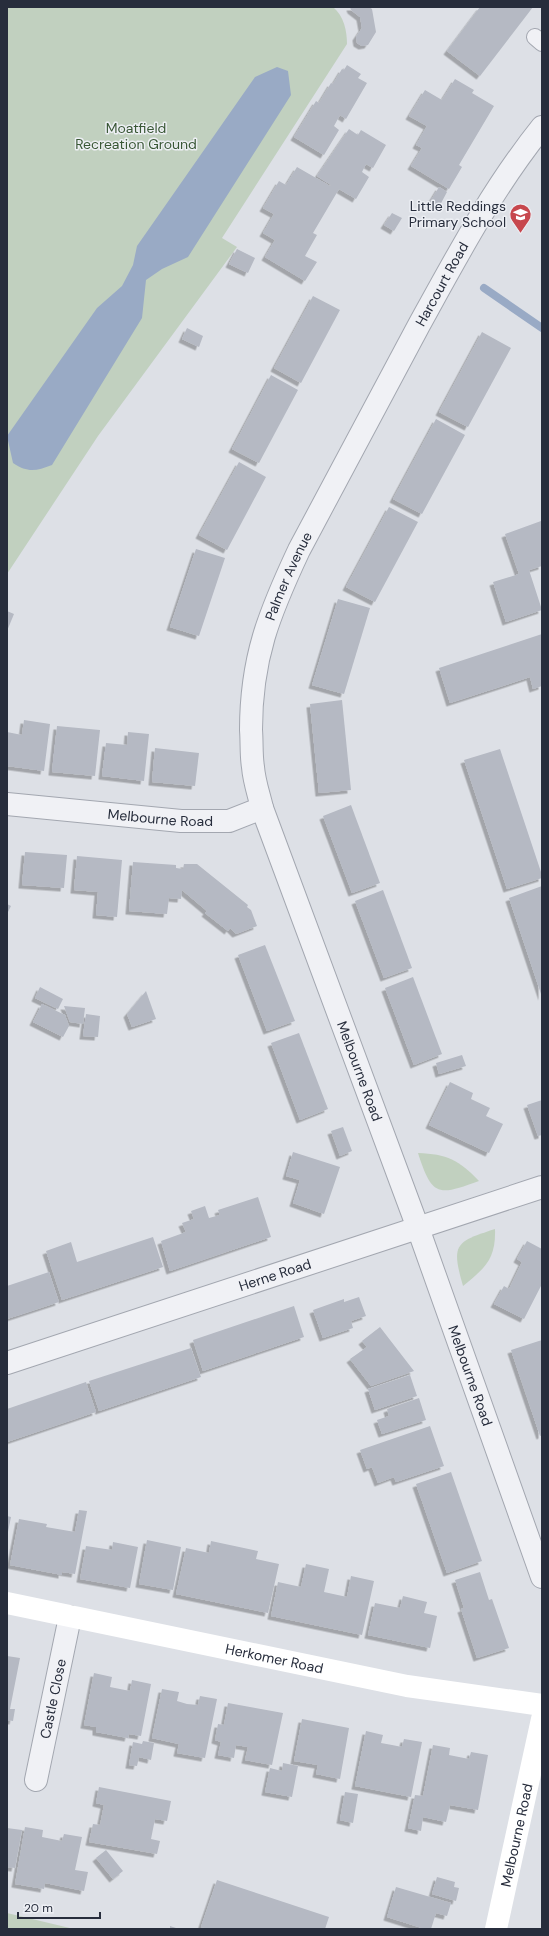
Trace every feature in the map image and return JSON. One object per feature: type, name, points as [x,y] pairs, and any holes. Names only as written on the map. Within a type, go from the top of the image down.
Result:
[{"type":"street","name":"Harcourt Road","points":[[398,364],[460,249],[492,196],[523,150],[542,127]]},
{"type":"street","name":"Palmer Avenue","points":[[262,808],[253,767],[251,703],[254,673],[262,639],[275,601],[299,550],[398,364]]},
{"type":"street","name":"Melbourne Road","points":[[7,804],[181,821],[229,821],[262,808],[418,1228],[542,1578]]},
{"type":"street","name":"Herne Road","points":[[7,1364],[542,1186]]},
{"type":"street","name":"Herkomer Road","points":[[7,1603],[407,1686],[542,1705]]},
{"type":"street","name":"Castle Close","points":[[36,1780],[70,1617]]},
{"type":"street","name":"Melbourne Road","points":[[496,1929],[542,1718]]},
{"type":"green space","name":"Moatfield Recreation Ground","points":[[7,7],[333,7],[340,15],[344,24],[347,44],[222,238],[237,247],[98,436],[7,574]]},
{"type":"green space","points":[[418,1153],[437,1155],[459,1163],[479,1181],[454,1189],[438,1189],[428,1178]]},
{"type":"green space","points":[[495,1229],[494,1248],[488,1262],[463,1286],[457,1261],[457,1253],[460,1247],[471,1237]]},
{"type":"green space","points":[[7,1913],[74,1929],[7,1929]]},
{"type":"water","points":[[277,67],[288,71],[291,95],[188,257],[162,269],[146,280],[142,318],[52,465],[37,470],[28,470],[13,463],[7,436],[97,308],[122,286],[133,265],[137,246],[255,77]]},
{"type":"building","points":[[350,7],[369,7],[372,9],[376,32],[368,45],[362,46],[357,43],[356,37],[362,28],[360,17],[351,10]]},
{"type":"building","points":[[480,7],[533,7],[480,76],[447,51]]},
{"type":"building","points":[[347,65],[361,74],[358,78],[367,83],[346,119],[340,115],[334,126],[339,130],[324,155],[294,137],[316,101],[319,103],[331,83],[333,84],[342,69],[344,70]]},
{"type":"building","points":[[455,79],[474,90],[472,93],[494,106],[459,165],[462,167],[449,189],[411,166],[422,148],[416,145],[427,126],[409,116],[425,90],[442,100]]},
{"type":"building","points":[[349,129],[358,135],[361,130],[386,145],[373,168],[366,164],[362,172],[369,177],[356,199],[339,189],[313,233],[317,235],[305,256],[317,262],[305,281],[265,257],[275,240],[263,233],[274,214],[263,208],[279,181],[286,185],[297,167],[330,186],[331,185],[317,176]]},
{"type":"building","points":[[439,187],[447,192],[439,207],[430,202]]},
{"type":"building","points":[[392,213],[402,218],[394,231],[384,225]]},
{"type":"building","points":[[237,249],[255,258],[248,273],[229,264]]},
{"type":"building","points":[[313,296],[340,310],[301,383],[274,368]]},
{"type":"building","points":[[187,328],[203,336],[199,347],[182,339]]},
{"type":"building","points":[[482,332],[511,348],[468,427],[439,412]]},
{"type":"building","points":[[271,375],[298,390],[259,463],[232,449]]},
{"type":"building","points":[[436,419],[465,435],[422,514],[393,499]]},
{"type":"building","points":[[239,462],[266,477],[227,550],[199,535]]},
{"type":"building","points":[[389,507],[418,522],[375,602],[346,587]]},
{"type":"building","points":[[541,521],[542,566],[529,570],[542,610],[506,622],[493,582],[519,574],[505,534]]},
{"type":"building","points":[[196,549],[225,558],[199,636],[170,627]]},
{"type":"building","points":[[338,599],[370,608],[344,694],[312,685]]},
{"type":"building","points":[[7,611],[14,614],[7,631]]},
{"type":"building","points":[[542,634],[542,686],[533,689],[530,677],[450,703],[439,668]]},
{"type":"building","points":[[342,700],[351,790],[319,793],[310,704]]},
{"type":"building","points":[[24,720],[50,724],[44,771],[7,766],[7,732],[22,735]]},
{"type":"building","points":[[57,726],[100,730],[95,776],[52,772]]},
{"type":"building","points":[[128,732],[149,734],[144,781],[102,776],[106,743],[127,745]]},
{"type":"building","points":[[155,748],[199,753],[195,786],[152,782]]},
{"type":"building","points":[[500,749],[542,875],[542,878],[507,889],[464,760]]},
{"type":"building","points":[[351,805],[380,883],[352,893],[323,816]]},
{"type":"building","points":[[25,852],[67,855],[64,888],[22,885]]},
{"type":"building","points":[[77,856],[122,860],[117,917],[96,915],[98,892],[74,890]]},
{"type":"building","points":[[133,862],[176,865],[176,868],[183,869],[184,864],[197,864],[248,905],[247,907],[251,910],[257,926],[236,934],[230,928],[228,931],[205,913],[207,911],[182,890],[181,899],[169,898],[167,914],[129,911]]},
{"type":"building","points":[[542,886],[542,997],[509,898]]},
{"type":"building","points":[[383,890],[412,968],[384,978],[355,901]]},
{"type":"building","points":[[7,904],[11,906],[7,914]]},
{"type":"building","points":[[265,945],[295,1021],[267,1031],[238,955]]},
{"type":"building","points":[[413,977],[442,1054],[414,1065],[385,988]]},
{"type":"building","points":[[40,987],[63,999],[58,1009],[35,998]]},
{"type":"building","points":[[146,991],[156,1019],[132,1027],[127,1014]]},
{"type":"building","points":[[42,1004],[65,1015],[69,1026],[63,1037],[33,1022]]},
{"type":"building","points":[[64,1006],[85,1008],[83,1024],[70,1022]]},
{"type":"building","points":[[86,1014],[100,1016],[98,1037],[83,1036]]},
{"type":"building","points":[[299,1033],[328,1109],[300,1120],[271,1043]]},
{"type":"building","points":[[462,1055],[466,1066],[439,1074],[436,1063]]},
{"type":"building","points":[[450,1082],[473,1093],[471,1099],[490,1108],[486,1116],[503,1124],[489,1153],[429,1125]]},
{"type":"building","points":[[542,1100],[542,1135],[538,1136],[527,1105]]},
{"type":"building","points":[[343,1127],[352,1151],[340,1156],[331,1131]]},
{"type":"building","points":[[293,1152],[340,1167],[324,1214],[293,1203],[300,1180],[286,1176]]},
{"type":"building","points":[[258,1197],[271,1237],[170,1271],[161,1241],[186,1232],[182,1223],[194,1219],[191,1211],[205,1206],[209,1218],[220,1215],[218,1210]]},
{"type":"building","points":[[153,1237],[163,1267],[62,1300],[46,1251],[71,1242],[77,1262]]},
{"type":"building","points":[[527,1241],[542,1249],[542,1284],[524,1319],[494,1304],[504,1286],[509,1289],[522,1262],[517,1259]]},
{"type":"building","points":[[49,1272],[59,1302],[7,1319],[7,1286]]},
{"type":"building","points":[[359,1297],[366,1316],[351,1321],[353,1328],[323,1338],[313,1310],[344,1299],[344,1302]]},
{"type":"building","points":[[294,1306],[304,1337],[203,1371],[193,1340]]},
{"type":"building","points":[[380,1327],[414,1371],[371,1386],[350,1359],[367,1347],[362,1341]]},
{"type":"building","points":[[542,1340],[542,1435],[540,1436],[511,1350]]},
{"type":"building","points":[[191,1348],[201,1377],[99,1411],[89,1381]]},
{"type":"building","points":[[410,1375],[417,1396],[375,1410],[368,1389]]},
{"type":"building","points":[[86,1382],[96,1412],[7,1442],[7,1409]]},
{"type":"building","points":[[419,1398],[426,1420],[382,1434],[377,1420],[389,1416],[387,1409]]},
{"type":"building","points":[[430,1426],[444,1466],[396,1482],[394,1477],[378,1483],[372,1467],[367,1469],[360,1450]]},
{"type":"building","points":[[451,1472],[482,1561],[447,1573],[416,1484]]},
{"type":"building","points":[[79,1510],[87,1511],[75,1574],[62,1572],[62,1575],[10,1565],[19,1519],[47,1524],[46,1527],[75,1532]]},
{"type":"building","points":[[7,1516],[11,1517],[8,1532],[7,1532]]},
{"type":"building","points":[[147,1540],[181,1547],[173,1590],[139,1584]]},
{"type":"building","points":[[211,1541],[258,1551],[256,1559],[279,1564],[268,1613],[176,1594],[186,1548],[209,1553]]},
{"type":"building","points":[[113,1542],[138,1547],[130,1588],[80,1579],[86,1546],[112,1550]]},
{"type":"building","points":[[306,1564],[329,1569],[324,1592],[347,1597],[351,1576],[374,1581],[362,1635],[271,1616],[278,1582],[301,1587]]},
{"type":"building","points":[[480,1572],[489,1600],[492,1599],[509,1648],[477,1658],[461,1609],[464,1608],[455,1580]]},
{"type":"building","points":[[403,1596],[427,1602],[424,1613],[437,1616],[430,1648],[368,1635],[375,1603],[400,1608]]},
{"type":"building","points":[[7,1656],[20,1658],[10,1709],[15,1709],[13,1721],[7,1720]]},
{"type":"building","points":[[94,1673],[112,1677],[110,1687],[130,1691],[132,1680],[151,1684],[141,1736],[129,1734],[128,1738],[96,1732],[96,1727],[84,1725]]},
{"type":"building","points":[[162,1689],[179,1692],[177,1701],[187,1704],[198,1705],[200,1696],[217,1699],[205,1758],[177,1753],[179,1744],[152,1738]]},
{"type":"building","points":[[228,1703],[283,1713],[272,1765],[245,1760],[248,1747],[236,1745],[234,1758],[218,1755],[221,1742],[215,1740],[218,1724],[224,1725]]},
{"type":"building","points":[[302,1719],[349,1728],[340,1779],[316,1774],[318,1765],[294,1761]]},
{"type":"building","points":[[366,1731],[383,1735],[381,1743],[402,1747],[404,1739],[422,1742],[411,1797],[355,1786]]},
{"type":"building","points":[[143,1741],[154,1743],[151,1760],[139,1757],[137,1766],[129,1765],[133,1742],[142,1744]]},
{"type":"building","points":[[433,1745],[450,1748],[449,1755],[469,1759],[471,1752],[488,1755],[478,1810],[450,1805],[446,1822],[423,1817],[421,1831],[408,1828],[415,1795],[423,1796]]},
{"type":"building","points":[[283,1763],[298,1766],[292,1797],[265,1792],[270,1768],[282,1771]]},
{"type":"building","points":[[99,1787],[171,1801],[167,1821],[155,1819],[151,1839],[160,1841],[157,1854],[89,1842],[93,1824],[100,1825],[104,1805],[96,1803]]},
{"type":"building","points":[[345,1792],[358,1794],[353,1823],[340,1820]]},
{"type":"building","points":[[25,1827],[43,1830],[42,1837],[62,1841],[64,1834],[82,1837],[75,1870],[88,1872],[84,1891],[45,1883],[44,1889],[15,1884]]},
{"type":"building","points":[[7,1828],[22,1830],[15,1868],[7,1867]]},
{"type":"building","points":[[106,1850],[123,1871],[113,1879],[96,1858]]},
{"type":"building","points":[[437,1877],[455,1882],[454,1887],[459,1888],[456,1901],[432,1894]]},
{"type":"building","points":[[217,1880],[329,1917],[325,1929],[208,1929],[201,1927]]},
{"type":"building","points":[[396,1887],[451,1903],[447,1916],[436,1913],[431,1929],[425,1929],[387,1917]]},
{"type":"building","points":[[170,1926],[179,1929],[170,1929]]},
{"type":"waterway","points":[[484,288],[542,328]]},
{"type":"place","name":"Little Reddings Primary School","points":[[521,234]]}]
